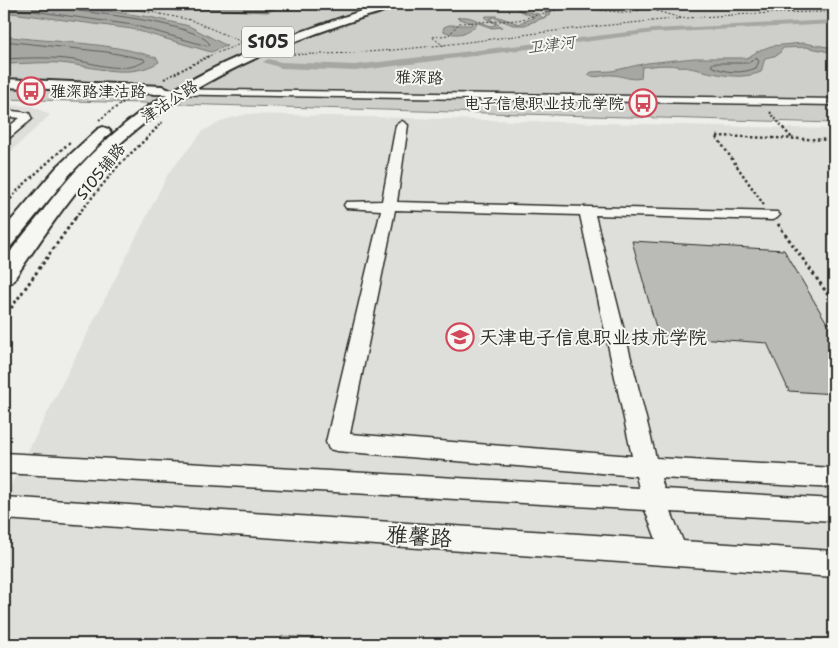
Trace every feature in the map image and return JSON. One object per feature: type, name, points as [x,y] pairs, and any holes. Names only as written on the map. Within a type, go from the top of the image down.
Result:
[{"type":"main road","name":"津沽公路","points":[[4,242],[45,190],[79,153],[111,126],[188,75],[243,51],[378,4]]},
{"type":"main road","name":"津沽公路","points":[[4,277],[69,189],[154,99],[181,92],[255,54],[393,7]]},
{"type":"main road","name":"雅深路","points":[[4,84],[123,90],[154,99]]},
{"type":"main road","points":[[123,90],[134,95],[154,99]]},
{"type":"street","name":"雅深路","points":[[181,92],[834,101]]},
{"type":"street","name":"雅深路","points":[[154,99],[181,92],[834,101]]},
{"type":"street","points":[[4,113],[25,115],[26,119],[4,136]]},
{"type":"street","points":[[402,125],[389,206],[338,442],[646,467],[834,478]]},
{"type":"street","points":[[352,205],[772,215]]},
{"type":"street","points":[[586,210],[654,500],[674,553]]},
{"type":"street","points":[[4,463],[834,510]]},
{"type":"street","name":"雅馨路","points":[[4,508],[834,564]]},
{"type":"path","points":[[89,4],[129,8],[191,20],[243,43]]},
{"type":"path","points":[[393,7],[411,4]]},
{"type":"path","points":[[444,46],[432,37],[449,35],[459,23],[518,20],[568,7],[630,13],[646,8],[684,19]]},
{"type":"path","points":[[289,49],[283,53],[311,55],[390,52],[640,21],[834,12]]},
{"type":"path","name":"S105辅路","points":[[4,318],[98,189],[127,155],[154,99]]},
{"type":"path","points":[[761,101],[793,138]]},
{"type":"path","points":[[834,140],[716,136],[826,293],[834,293]]},
{"type":"path","points":[[4,334],[11,334]]},
{"type":"shaded area","points":[[4,4],[834,4],[834,123],[4,99]]},
{"type":"shaded area","points":[[4,105],[32,106],[50,115],[4,158]]},
{"type":"shaded area","name":"天津电子信息职业技术学院","points":[[247,114],[834,129],[834,644],[4,644],[4,499],[168,174],[203,131],[224,120]]},
{"type":"shaded area","points":[[282,636],[406,644],[280,644]]},
{"type":"water","points":[[4,4],[59,4],[150,17],[189,26],[227,46],[211,52],[132,29],[4,12]]},
{"type":"water","points":[[136,4],[280,4],[283,6],[267,12],[206,9],[178,11]]},
{"type":"water","points":[[528,4],[552,4],[548,9],[551,15],[525,25],[513,25],[493,17],[490,19],[502,27],[492,28],[478,23],[470,30],[458,34],[443,31],[444,27],[449,25],[471,25],[472,23],[457,18],[461,17],[470,18],[492,26],[496,24],[485,18],[486,16],[496,16],[519,24],[534,17],[518,10],[538,14],[543,18],[546,16],[545,10],[527,6]]},
{"type":"water","points":[[4,36],[119,48],[157,58],[159,62],[137,70],[126,71],[103,70],[61,63],[4,64]]},
{"type":"water","points":[[803,43],[834,48],[834,50],[829,50],[834,53],[806,47],[783,48],[778,55],[765,58],[761,72],[740,76],[730,76],[668,65],[642,67],[641,78],[637,79],[616,75],[595,77],[588,75],[591,72],[612,71],[647,63],[694,58],[747,58],[771,46]]},
{"type":"building","points":[[632,241],[784,250],[827,323],[834,323],[834,394],[789,391],[767,343],[658,335]]},
{"type":"waterway","name":"卫津河","points":[[268,62],[281,65],[355,68],[654,31],[834,22]]},
{"type":"place","name":"雅深路津沽路","points":[[31,91]]},
{"type":"place","name":"电子信息职业技术学院","points":[[643,103]]},
{"type":"place","name":"天津电子信息职业技术学院","points":[[460,337]]}]
